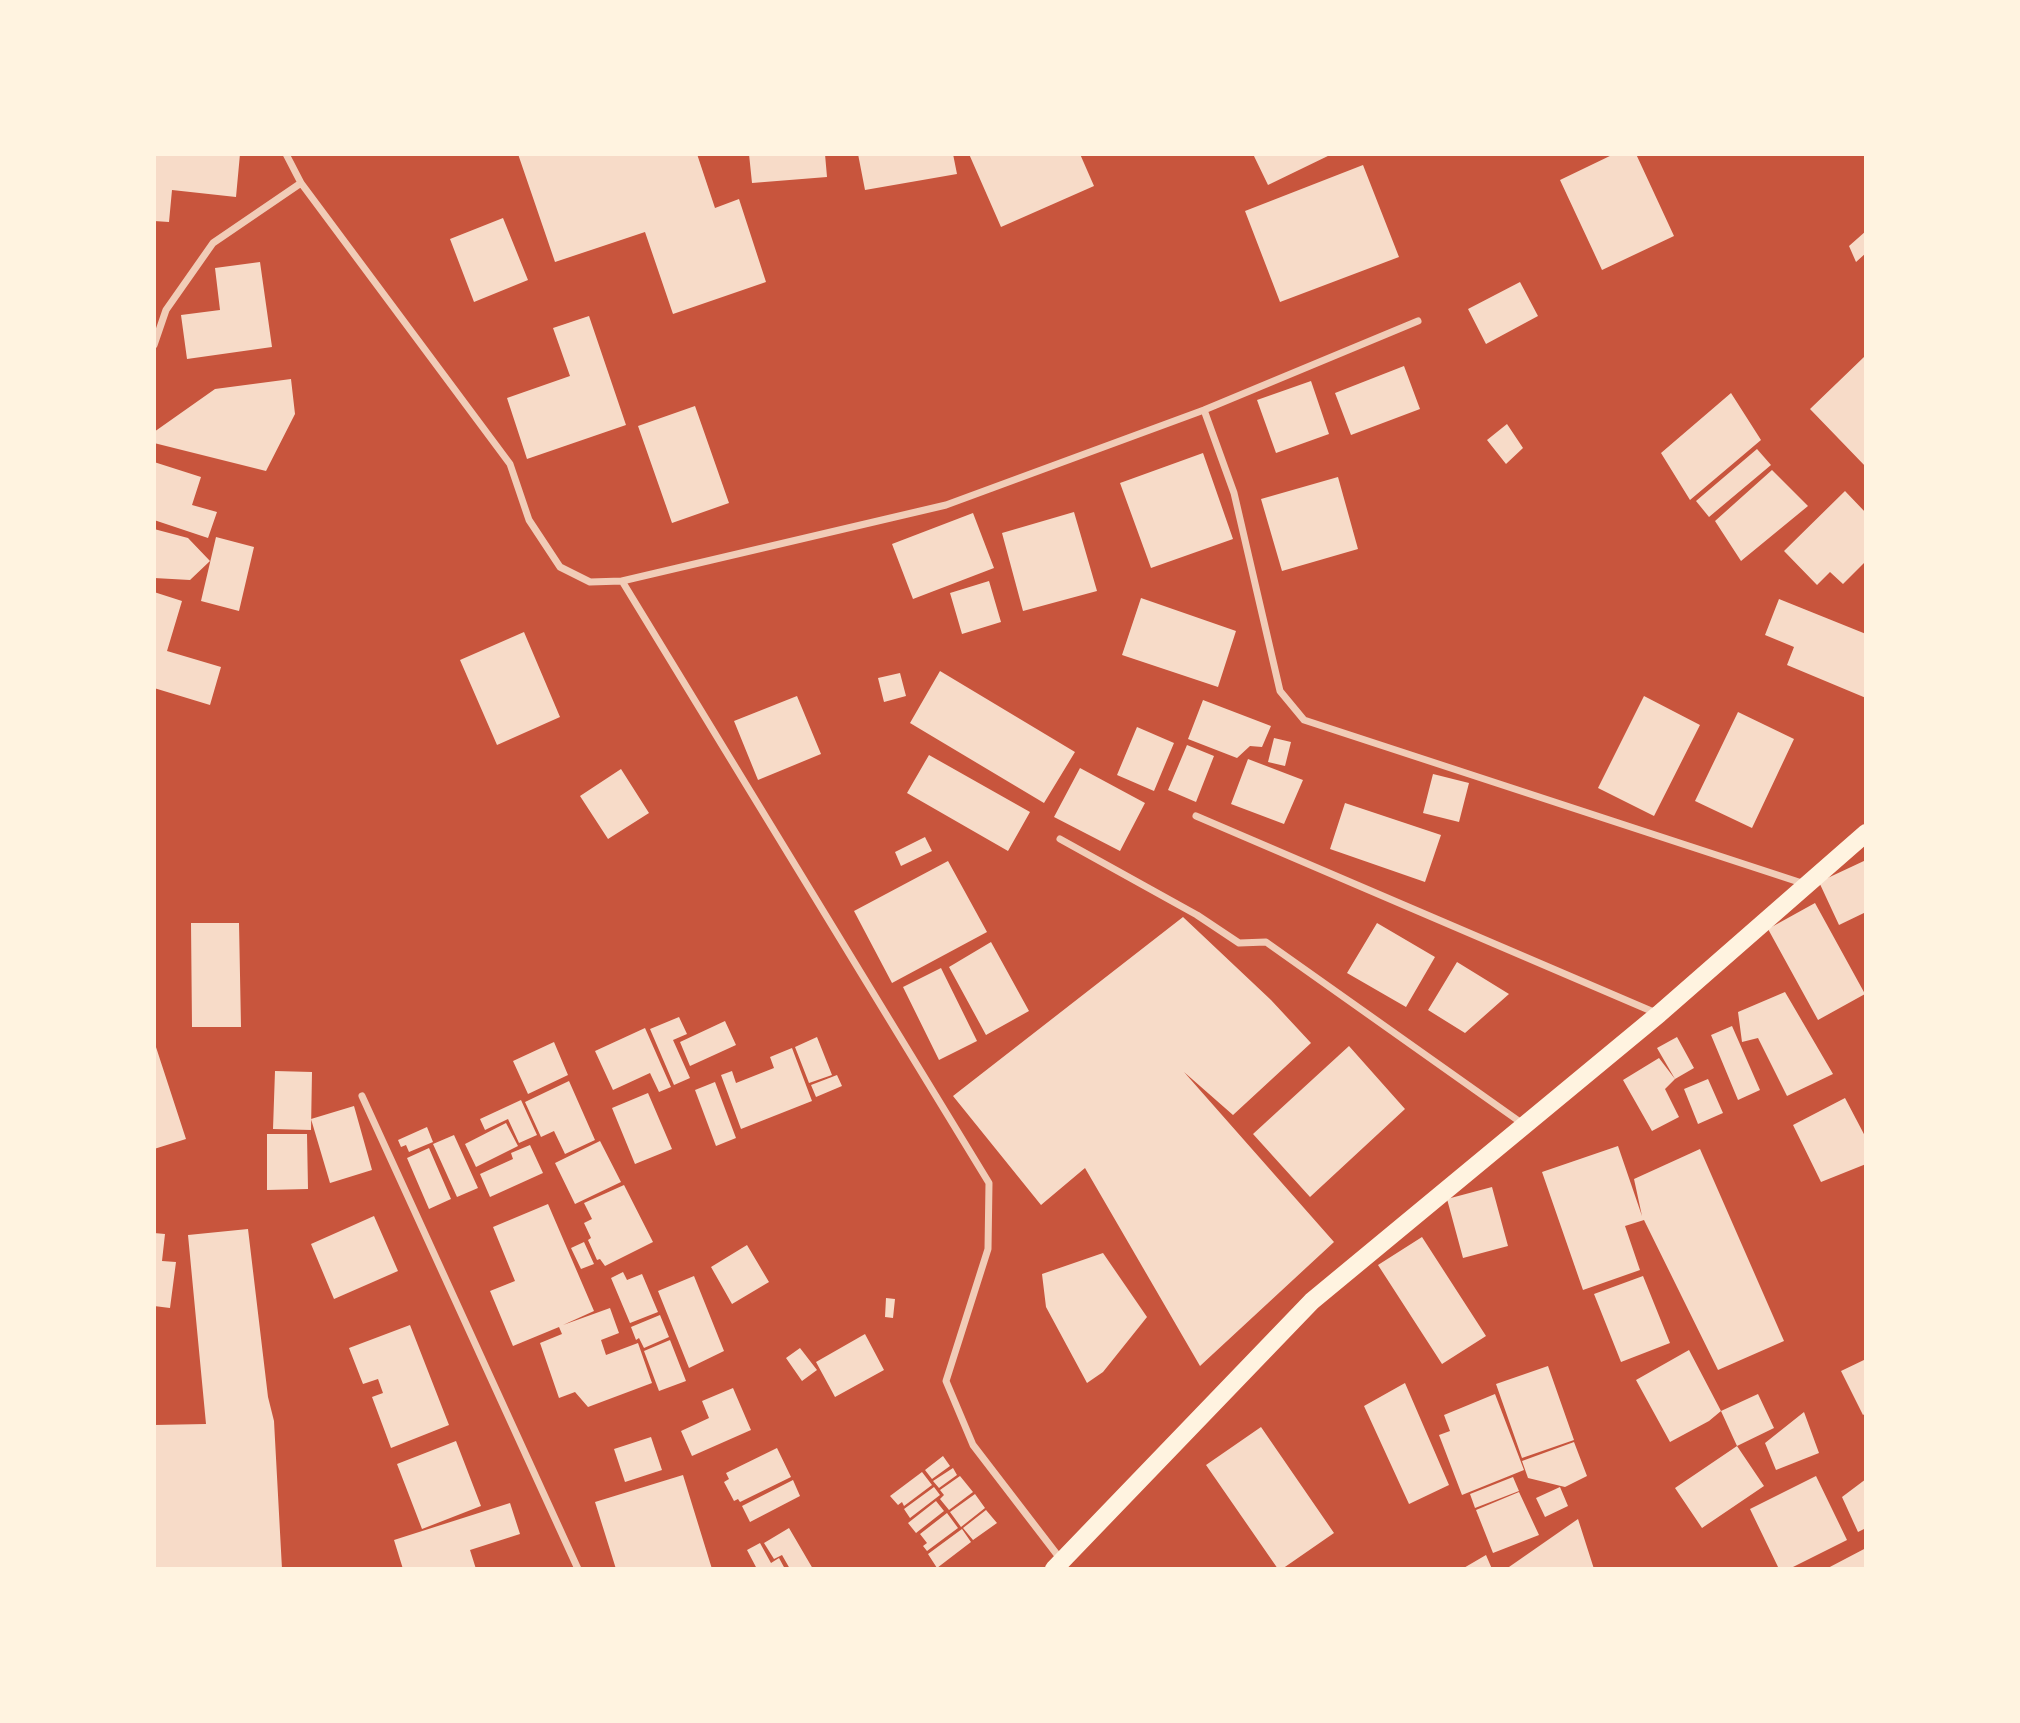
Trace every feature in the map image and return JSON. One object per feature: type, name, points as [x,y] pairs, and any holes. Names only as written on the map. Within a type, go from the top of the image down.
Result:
[{"type":"main road","points":[[1059,1566],[1312,1301],[1659,1014],[1866,833]]},
{"type":"street","points":[[286,154],[302,183],[510,464],[529,520],[560,567],[590,582],[622,581],[946,505],[1204,410],[1418,321]]},
{"type":"street","points":[[154,345],[166,310],[213,243],[302,183]]},
{"type":"street","points":[[1204,410],[1234,493],[1280,691],[1304,720],[1806,884]]},
{"type":"street","points":[[622,581],[989,1184],[988,1249],[946,1381],[973,1445],[1059,1566]]},
{"type":"street","points":[[1196,816],[1659,1014]]},
{"type":"street","points":[[1060,839],[1197,915],[1239,943],[1266,942],[1524,1124]]},
{"type":"street","points":[[362,1096],[578,1569]]},
{"type":"building","points":[[154,154],[240,154],[236,197],[172,190],[169,222],[154,221]]},
{"type":"building","points":[[518,154],[697,154],[715,208],[739,199],[766,282],[673,314],[645,232],[555,262]]},
{"type":"building","points":[[749,154],[825,154],[827,177],[752,183]]},
{"type":"building","points":[[858,154],[953,154],[957,174],[865,190]]},
{"type":"building","points":[[969,154],[1080,154],[1094,186],[1001,227]]},
{"type":"building","points":[[1253,154],[1332,154],[1268,185]]},
{"type":"building","points":[[1614,154],[1636,154],[1674,236],[1602,270],[1560,180]]},
{"type":"building","points":[[1363,165],[1399,257],[1280,302],[1245,211]]},
{"type":"building","points":[[503,218],[528,280],[474,302],[450,239]]},
{"type":"building","points":[[1866,231],[1866,253],[1856,262],[1849,246]]},
{"type":"building","points":[[260,262],[272,347],[187,359],[181,315],[220,310],[215,268]]},
{"type":"building","points":[[1520,282],[1538,316],[1486,344],[1468,309]]},
{"type":"building","points":[[589,316],[626,425],[527,459],[507,398],[570,376],[553,328]]},
{"type":"building","points":[[1864,357],[1866,359],[1866,467],[1810,409]]},
{"type":"building","points":[[1404,366],[1420,409],[1351,435],[1335,393]]},
{"type":"building","points":[[291,379],[295,414],[266,471],[154,443],[154,432],[215,389]]},
{"type":"building","points":[[1311,381],[1329,434],[1276,453],[1257,400]]},
{"type":"building","points":[[1731,393],[1761,440],[1690,500],[1661,453]]},
{"type":"building","points":[[695,406],[729,503],[672,523],[638,426]]},
{"type":"building","points":[[1507,424],[1523,448],[1506,464],[1487,440]]},
{"type":"building","points":[[1757,449],[1771,465],[1709,517],[1696,501]]},
{"type":"building","points":[[1203,453],[1233,539],[1151,568],[1120,483]]},
{"type":"building","points":[[154,462],[201,477],[192,505],[217,512],[208,538],[154,520]]},
{"type":"building","points":[[1772,470],[1808,506],[1741,561],[1715,521]]},
{"type":"building","points":[[1338,477],[1358,549],[1282,571],[1261,499]]},
{"type":"building","points":[[1845,491],[1866,513],[1866,561],[1843,584],[1830,572],[1817,585],[1784,551]]},
{"type":"building","points":[[1074,512],[1097,591],[1023,611],[1002,533]]},
{"type":"building","points":[[973,513],[994,568],[913,599],[892,544]]},
{"type":"building","points":[[154,529],[188,538],[210,561],[190,580],[154,578]]},
{"type":"building","points":[[216,537],[254,547],[239,611],[201,601]]},
{"type":"building","points":[[989,581],[1001,622],[962,634],[950,593]]},
{"type":"building","points":[[154,592],[182,601],[167,651],[221,667],[210,705],[154,688]]},
{"type":"building","points":[[1141,598],[1236,631],[1218,687],[1122,655]]},
{"type":"building","points":[[1779,599],[1866,634],[1866,698],[1787,665],[1794,647],[1765,635]]},
{"type":"building","points":[[524,632],[560,717],[497,745],[460,660]]},
{"type":"building","points":[[940,671],[1075,752],[1044,803],[910,723]]},
{"type":"building","points":[[900,673],[906,696],[884,702],[878,678]]},
{"type":"building","points":[[797,696],[821,754],[758,780],[734,721]]},
{"type":"building","points":[[1644,696],[1700,725],[1654,816],[1598,788]]},
{"type":"building","points":[[1203,700],[1271,726],[1262,747],[1250,746],[1237,758],[1188,739]]},
{"type":"building","points":[[1738,712],[1794,739],[1752,828],[1695,801]]},
{"type":"building","points":[[1137,727],[1174,743],[1154,791],[1117,775]]},
{"type":"building","points":[[1274,738],[1291,742],[1285,766],[1268,762]]},
{"type":"building","points":[[1187,745],[1214,756],[1196,802],[1168,790]]},
{"type":"building","points":[[929,755],[1030,812],[1008,851],[907,793]]},
{"type":"building","points":[[1248,759],[1303,780],[1284,824],[1231,804]]},
{"type":"building","points":[[1080,768],[1145,803],[1120,851],[1054,817]]},
{"type":"building","points":[[621,769],[649,813],[608,839],[580,796]]},
{"type":"building","points":[[1433,774],[1469,783],[1459,822],[1423,813]]},
{"type":"building","points":[[1345,803],[1441,835],[1425,882],[1330,849]]},
{"type":"building","points":[[925,837],[932,851],[901,866],[895,852]]},
{"type":"building","points":[[1866,860],[1866,912],[1839,925],[1819,882]]},
{"type":"building","points":[[948,861],[987,932],[892,983],[854,911]]},
{"type":"building","points":[[1815,903],[1865,994],[1818,1020],[1768,929]]},
{"type":"building","points":[[1183,917],[1271,1000],[1311,1043],[1233,1115],[1184,1072],[1334,1242],[1200,1366],[1085,1168],[1041,1205],[953,1096]]},
{"type":"building","points":[[191,923],[239,923],[241,1027],[192,1027]]},
{"type":"building","points":[[1377,923],[1435,957],[1406,1007],[1347,973]]},
{"type":"building","points":[[991,942],[1029,1011],[986,1035],[949,967]]},
{"type":"building","points":[[1457,962],[1509,994],[1465,1033],[1428,1010]]},
{"type":"building","points":[[941,968],[977,1041],[939,1060],[903,987]]},
{"type":"building","points":[[1785,992],[1833,1074],[1787,1096],[1758,1038],[1742,1042],[1738,1012]]},
{"type":"building","points":[[679,1017],[687,1034],[673,1040],[690,1078],[674,1085],[650,1029]]},
{"type":"building","points":[[725,1021],[736,1045],[690,1066],[680,1042]]},
{"type":"building","points":[[1732,1026],[1760,1090],[1738,1100],[1711,1035]]},
{"type":"building","points":[[645,1028],[671,1087],[659,1092],[650,1073],[613,1090],[595,1051]]},
{"type":"building","points":[[817,1037],[832,1075],[809,1083],[795,1047]]},
{"type":"building","points":[[1677,1037],[1694,1068],[1675,1079],[1657,1048]]},
{"type":"building","points":[[154,1041],[186,1139],[154,1149]]},
{"type":"building","points":[[554,1042],[568,1075],[528,1094],[513,1061]]},
{"type":"building","points":[[1349,1046],[1405,1109],[1310,1197],[1253,1134]]},
{"type":"building","points":[[792,1048],[812,1101],[741,1129],[721,1075],[732,1071],[736,1083],[774,1068],[770,1057]]},
{"type":"building","points":[[1659,1058],[1675,1079],[1665,1089],[1679,1117],[1652,1131],[1623,1080]]},
{"type":"building","points":[[275,1071],[312,1072],[311,1130],[273,1129]]},
{"type":"building","points":[[837,1075],[842,1086],[816,1097],[811,1085]]},
{"type":"building","points":[[1708,1079],[1723,1113],[1698,1124],[1684,1089]]},
{"type":"building","points":[[569,1081],[595,1140],[565,1154],[554,1131],[541,1137],[525,1102]]},
{"type":"building","points":[[715,1082],[736,1138],[716,1146],[695,1090]]},
{"type":"building","points":[[648,1093],[672,1149],[635,1164],[612,1108]]},
{"type":"building","points":[[1845,1098],[1866,1138],[1866,1164],[1821,1182],[1793,1125]]},
{"type":"building","points":[[521,1100],[537,1135],[519,1143],[508,1119],[485,1130],[480,1119]]},
{"type":"building","points":[[354,1106],[372,1170],[330,1183],[311,1119]]},
{"type":"building","points":[[506,1123],[518,1146],[476,1167],[465,1144]]},
{"type":"building","points":[[427,1127],[433,1142],[409,1152],[406,1145],[401,1147],[398,1140]]},
{"type":"building","points":[[267,1134],[307,1134],[308,1189],[267,1190]]},
{"type":"building","points":[[454,1135],[478,1188],[457,1197],[433,1144]]},
{"type":"building","points":[[600,1141],[621,1182],[575,1204],[555,1163]]},
{"type":"building","points":[[530,1145],[543,1173],[490,1197],[480,1174],[513,1159],[511,1153]]},
{"type":"building","points":[[1618,1146],[1642,1216],[1634,1179],[1700,1149],[1784,1341],[1718,1370],[1644,1220],[1625,1226],[1640,1270],[1583,1290],[1542,1172]]},
{"type":"building","points":[[429,1148],[451,1199],[429,1209],[407,1158]]},
{"type":"building","points":[[624,1185],[653,1242],[605,1266],[600,1259],[597,1260],[588,1240],[591,1238],[584,1223],[592,1219],[584,1203]]},
{"type":"building","points":[[1492,1187],[1508,1246],[1463,1258],[1447,1199]]},
{"type":"building","points":[[548,1204],[594,1311],[563,1325],[610,1308],[619,1333],[601,1340],[606,1355],[638,1343],[652,1383],[588,1407],[575,1392],[559,1398],[540,1343],[562,1334],[559,1327],[513,1346],[490,1291],[515,1281],[493,1227]]},
{"type":"building","points":[[374,1216],[398,1271],[334,1299],[311,1244]]},
{"type":"building","points":[[248,1229],[268,1397],[274,1421],[282,1569],[154,1569],[154,1425],[206,1424],[188,1235]]},
{"type":"building","points":[[154,1233],[165,1234],[162,1261],[176,1262],[170,1308],[154,1306]]},
{"type":"building","points":[[1422,1237],[1486,1336],[1442,1364],[1378,1265]]},
{"type":"building","points":[[584,1242],[594,1264],[581,1269],[571,1248]]},
{"type":"building","points":[[747,1245],[769,1282],[732,1304],[711,1267]]},
{"type":"building","points":[[1103,1253],[1147,1317],[1103,1372],[1087,1383],[1046,1307],[1042,1274]]},
{"type":"building","points":[[623,1272],[627,1280],[642,1274],[658,1312],[630,1323],[611,1278]]},
{"type":"building","points":[[694,1276],[724,1351],[689,1368],[658,1291]]},
{"type":"building","points":[[1643,1276],[1670,1343],[1621,1362],[1594,1294]]},
{"type":"building","points":[[886,1298],[895,1299],[893,1318],[885,1317]]},
{"type":"building","points":[[660,1315],[669,1337],[644,1348],[639,1338],[636,1340],[631,1327]]},
{"type":"building","points":[[410,1325],[449,1425],[391,1448],[372,1397],[383,1393],[378,1379],[363,1384],[349,1348]]},
{"type":"building","points":[[865,1334],[884,1370],[835,1397],[816,1362]]},
{"type":"building","points":[[670,1340],[686,1381],[659,1391],[644,1351]]},
{"type":"building","points":[[800,1348],[817,1370],[802,1381],[786,1358]]},
{"type":"building","points":[[1689,1350],[1721,1411],[1709,1421],[1670,1442],[1636,1380]]},
{"type":"building","points":[[1866,1359],[1866,1413],[1863,1415],[1841,1371]]},
{"type":"building","points":[[1548,1366],[1574,1440],[1522,1458],[1496,1384]]},
{"type":"building","points":[[1405,1383],[1449,1485],[1409,1504],[1364,1406]]},
{"type":"building","points":[[733,1388],[751,1430],[692,1456],[681,1431],[709,1418],[702,1401]]},
{"type":"building","points":[[1495,1394],[1524,1470],[1462,1495],[1439,1435],[1450,1431],[1444,1415]]},
{"type":"building","points":[[1758,1394],[1774,1428],[1737,1446],[1721,1411]]},
{"type":"building","points":[[1804,1412],[1819,1453],[1776,1470],[1765,1443]]},
{"type":"building","points":[[1261,1427],[1334,1533],[1282,1569],[1278,1569],[1206,1465]]},
{"type":"building","points":[[651,1437],[662,1470],[625,1482],[614,1449]]},
{"type":"building","points":[[456,1441],[481,1506],[422,1529],[397,1464]]},
{"type":"building","points":[[1574,1442],[1587,1476],[1565,1487],[1528,1478],[1522,1461]]},
{"type":"building","points":[[1737,1446],[1764,1486],[1702,1528],[1675,1488]]},
{"type":"building","points":[[777,1448],[791,1477],[740,1502],[738,1499],[734,1501],[724,1482],[729,1479],[726,1473]]},
{"type":"building","points":[[943,1456],[950,1466],[932,1479],[925,1470]]},
{"type":"building","points":[[953,1468],[957,1475],[939,1488],[933,1481]]},
{"type":"building","points":[[922,1472],[932,1485],[904,1506],[902,1502],[898,1505],[890,1496]]},
{"type":"building","points":[[683,1475],[712,1569],[616,1569],[595,1502]]},
{"type":"building","points":[[960,1476],[973,1492],[949,1510],[940,1499],[944,1495],[940,1490]]},
{"type":"building","points":[[1816,1476],[1847,1540],[1789,1569],[1779,1569],[1750,1509]]},
{"type":"building","points":[[1513,1477],[1519,1491],[1475,1508],[1470,1494]]},
{"type":"building","points":[[1866,1479],[1866,1528],[1858,1532],[1842,1497]]},
{"type":"building","points":[[793,1480],[800,1496],[750,1522],[742,1506]]},
{"type":"building","points":[[934,1487],[940,1495],[910,1518],[904,1509]]},
{"type":"building","points":[[1560,1487],[1568,1506],[1545,1517],[1536,1498]]},
{"type":"building","points":[[1519,1492],[1539,1535],[1493,1553],[1476,1510]]},
{"type":"building","points":[[975,1494],[985,1508],[961,1527],[950,1512]]},
{"type":"building","points":[[936,1501],[944,1511],[916,1533],[908,1523]]},
{"type":"building","points":[[510,1503],[520,1534],[470,1550],[476,1569],[403,1569],[394,1540]]},
{"type":"building","points":[[986,1510],[997,1523],[973,1540],[963,1528]]},
{"type":"building","points":[[947,1513],[958,1528],[927,1551],[923,1546],[927,1543],[920,1534]]},
{"type":"building","points":[[1578,1519],[1594,1569],[1510,1569],[1509,1567]]},
{"type":"building","points":[[789,1528],[813,1569],[790,1569],[782,1555],[774,1559],[764,1543]]},
{"type":"building","points":[[962,1529],[971,1542],[937,1568],[928,1554]]},
{"type":"building","points":[[760,1543],[771,1563],[779,1558],[785,1569],[757,1569],[747,1550]]},
{"type":"building","points":[[1866,1548],[1866,1569],[1826,1569]]},
{"type":"building","points":[[1486,1555],[1492,1569],[1462,1569]]}]
